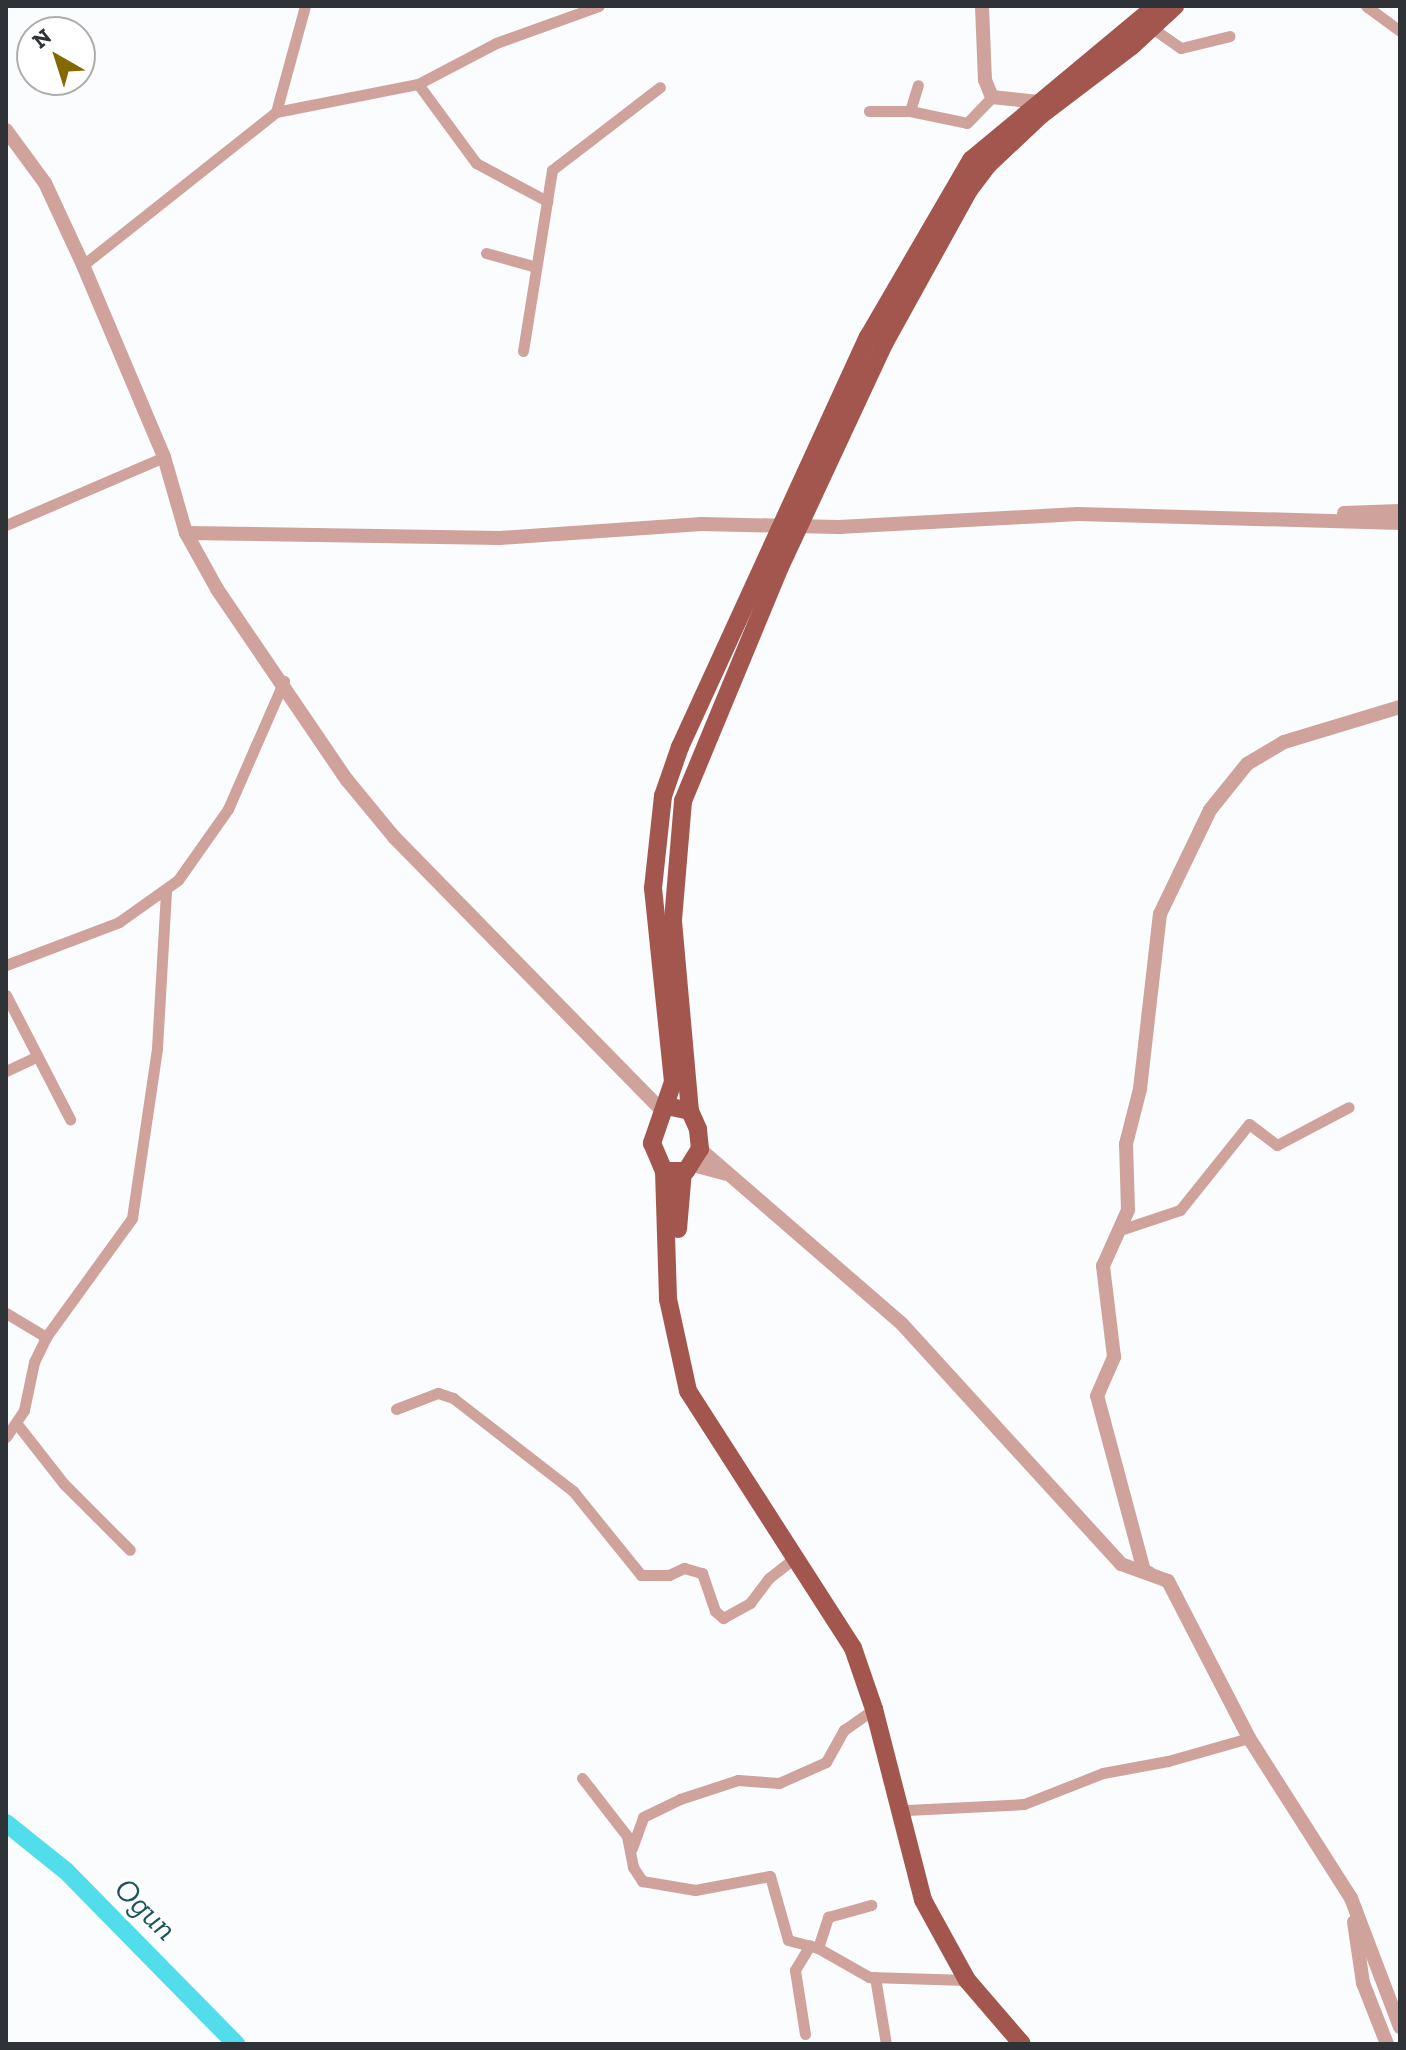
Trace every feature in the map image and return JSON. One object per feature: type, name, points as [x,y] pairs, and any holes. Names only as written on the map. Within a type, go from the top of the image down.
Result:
[{"type":"main road","points":[[1040,108],[1156,6]]},
{"type":"main road","points":[[1022,2044],[967,1980],[934,1925],[916,1881],[874,1709],[853,1648],[709,1430],[682,1375],[668,1299],[664,1171],[654,1155],[652,1134],[673,1082],[672,1050],[658,968],[653,888],[663,796],[680,747],[876,340],[971,160],[1152,28],[1175,6]]},
{"type":"main road","points":[[876,340],[683,801],[673,921],[692,1161],[677,1299],[692,1370],[713,1419],[859,1645],[882,1706],[923,1873],[954,1944],[1032,2044]]},
{"type":"main road","points":[[664,1108],[690,1111]]},
{"type":"main road","points":[[664,1171],[692,1161]]},
{"type":"street","points":[[276,112],[305,6]]},
{"type":"street","points":[[83,265],[276,112],[418,84],[496,43],[599,6]]},
{"type":"street","points":[[982,6],[985,80],[992,97]]},
{"type":"street","points":[[1366,6],[1400,31]]},
{"type":"street","points":[[1152,28],[1181,48],[1230,36]]},
{"type":"street","points":[[418,84],[476,163],[547,201]]},
{"type":"street","points":[[910,111],[918,85]]},
{"type":"street","points":[[523,351],[533,266],[552,170],[660,87]]},
{"type":"street","points":[[992,97],[1040,108]]},
{"type":"street","points":[[869,111],[910,111],[967,123],[992,97]]},
{"type":"street","points":[[6,130],[45,183],[83,265],[164,457],[186,533],[217,589],[284,681],[347,780],[394,837],[664,1108]]},
{"type":"street","points":[[486,253],[533,266]]},
{"type":"street","points":[[6,525],[164,457]]},
{"type":"street","points":[[1211,518],[1400,511]]},
{"type":"street","points":[[186,533],[500,538],[702,524],[839,527],[1078,514],[1400,523]]},
{"type":"street","points":[[6,965],[119,922],[166,890],[228,809],[284,681]]},
{"type":"street","points":[[1400,707],[1263,753],[1233,777],[1210,810],[1160,914],[1140,1089],[1126,1144],[1128,1210],[1123,1229],[1103,1266],[1114,1357],[1097,1396],[1144,1571],[1168,1581],[1249,1738],[1351,1898],[1400,2027]]},
{"type":"street","points":[[6,1437],[17,1424],[46,1337],[116,1244],[140,1189],[157,1048],[166,890]]},
{"type":"street","points":[[6,995],[70,1119]]},
{"type":"street","points":[[6,1071],[36,1057]]},
{"type":"street","points":[[648,1095],[652,1134]]},
{"type":"street","points":[[1123,1229],[1180,1210],[1249,1124],[1277,1145],[1349,1107]]},
{"type":"street","points":[[692,1161],[734,1175],[902,1324],[1121,1564],[1168,1581]]},
{"type":"street","points":[[8,1319],[46,1337]]},
{"type":"street","points":[[396,1409],[438,1393],[453,1398],[573,1491],[641,1575],[669,1575],[684,1568],[702,1573],[715,1611],[723,1618],[750,1603],[769,1578],[795,1558]]},
{"type":"street","points":[[17,1424],[64,1484],[130,1550]]},
{"type":"street","points":[[631,1852],[643,1817],[714,1784],[790,1780],[826,1762],[844,1730],[874,1709]]},
{"type":"street","points":[[907,1810],[1024,1804],[1103,1773],[1168,1761],[1249,1738]]},
{"type":"street","points":[[582,1778],[627,1836],[633,1867],[653,1887],[700,1890],[770,1876],[783,1935],[814,1946],[858,1973],[875,1977],[967,1980]]},
{"type":"street","points":[[1351,1898],[1363,1983],[1387,2044]]},
{"type":"street","points":[[805,2034],[795,1970],[814,1946],[828,1917],[871,1905]]},
{"type":"street","points":[[875,1977],[886,2044]]},
{"type":"waterway","name":"Ogun","points":[[6,1823],[66,1871],[236,2044]]}]
